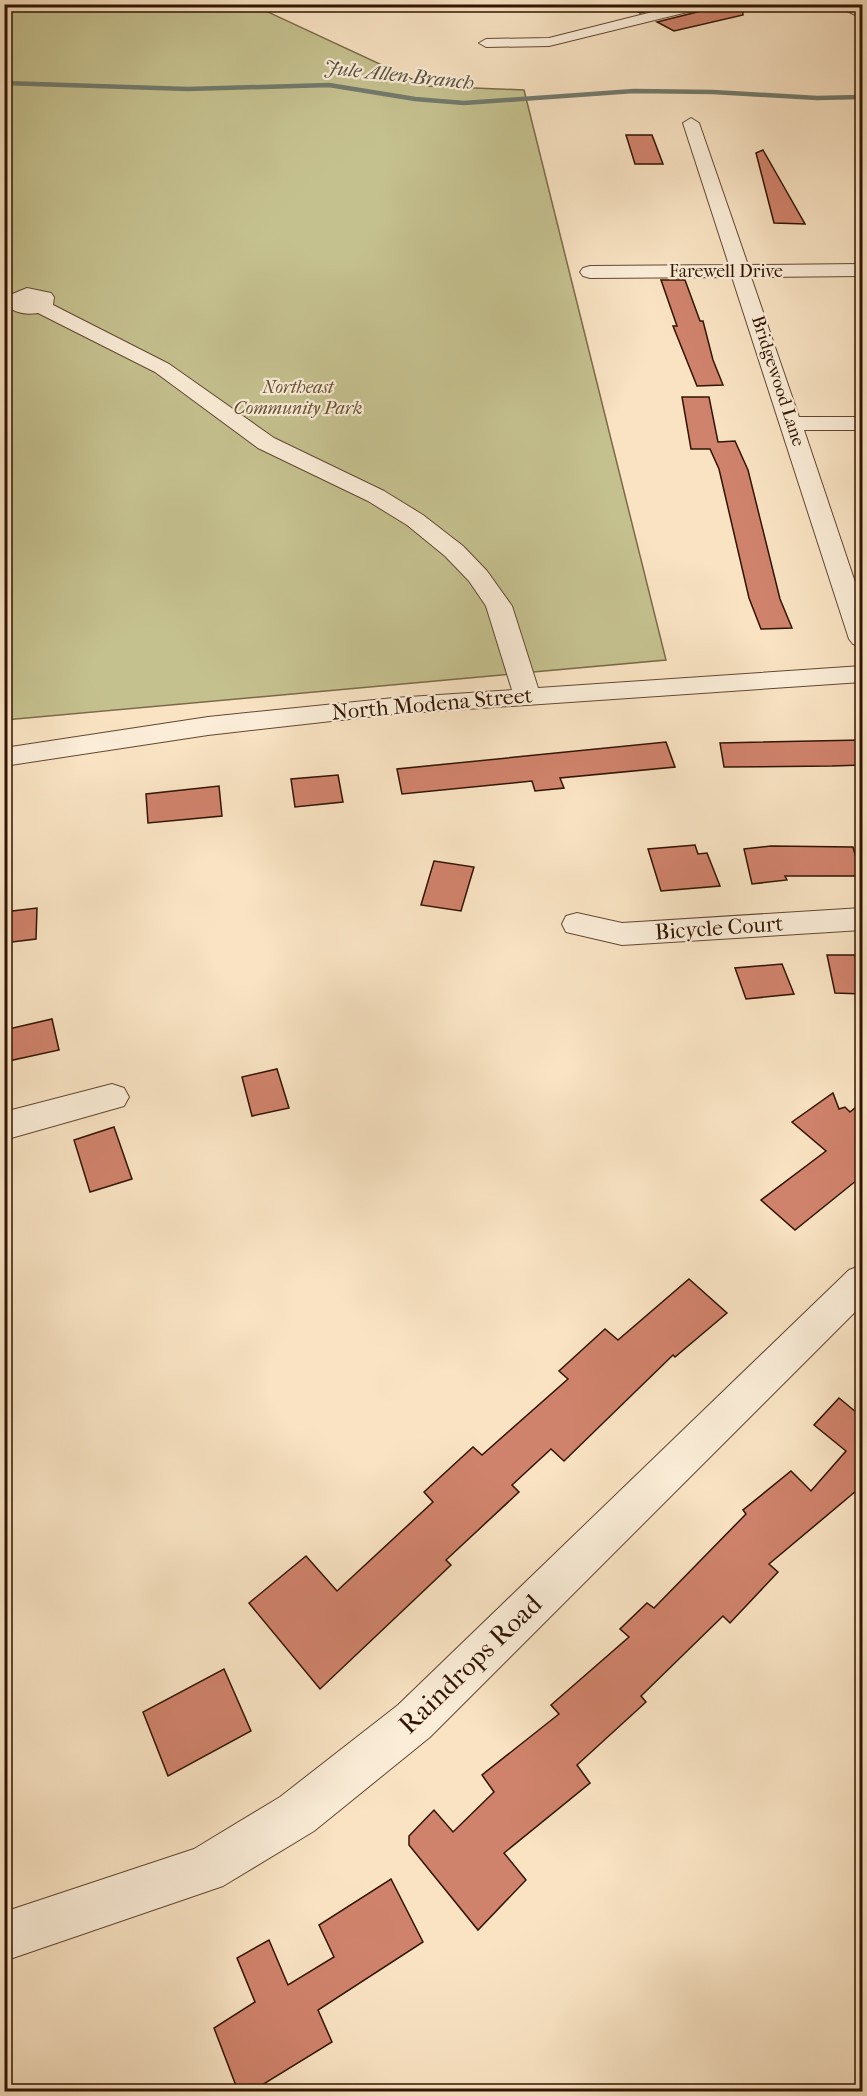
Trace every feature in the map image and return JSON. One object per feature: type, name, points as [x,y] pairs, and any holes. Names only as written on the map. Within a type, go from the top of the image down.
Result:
[{"type":"street","points":[[486,44],[549,42],[703,4]]},
{"type":"street","points":[[839,4],[862,14]]},
{"type":"street","name":"Bridgewood Lane","points":[[691,123],[742,271],[862,639]]},
{"type":"street","name":"Farewell Drive","points":[[590,272],[862,270]]},
{"type":"street","points":[[40,306],[162,368],[266,443],[376,496],[415,520],[454,551],[478,576],[499,606],[527,695]]},
{"type":"street","points":[[792,424],[862,423]]},
{"type":"street","name":"North Modena Street","points":[[4,757],[208,726],[394,705],[862,674]]},
{"type":"street","name":"Bicycle Court","points":[[577,924],[622,934],[862,919]]},
{"type":"street","points":[[4,1126],[112,1097]]},
{"type":"street","name":"Raindrops Road","points":[[4,1937],[206,1869],[297,1814],[414,1721],[862,1281]]},
{"type":"green space","name":"Northeast Community Park","points":[[5,5],[253,5],[427,86],[524,90],[666,660],[5,720]]},
{"type":"building","points":[[624,4],[673,4],[640,13]]},
{"type":"building","points":[[712,4],[742,4],[743,15],[674,31],[657,22],[709,9]]},
{"type":"building","points":[[626,135],[652,135],[663,164],[635,164]]},
{"type":"building","points":[[763,150],[805,224],[774,223],[756,153]]},
{"type":"building","points":[[661,280],[685,280],[700,321],[703,321],[713,360],[723,385],[697,386],[673,326],[677,326]]},
{"type":"building","points":[[682,397],[709,397],[718,442],[735,441],[748,470],[780,599],[792,628],[761,629],[749,598],[719,469],[710,449],[691,449]]},
{"type":"building","points":[[862,740],[862,765],[832,766],[724,767],[720,743]]},
{"type":"building","points":[[666,742],[675,767],[560,778],[564,788],[535,791],[532,781],[402,794],[397,769]]},
{"type":"building","points":[[338,775],[343,802],[295,807],[291,779]]},
{"type":"building","points":[[219,786],[222,816],[148,823],[146,794]]},
{"type":"building","points":[[695,845],[698,854],[707,853],[720,886],[661,891],[648,849]]},
{"type":"building","points":[[771,846],[853,847],[861,876],[785,876],[787,880],[752,884],[744,849]]},
{"type":"building","points":[[434,861],[474,867],[461,911],[421,905]]},
{"type":"building","points":[[37,908],[36,939],[4,943],[4,912]]},
{"type":"building","points":[[827,955],[855,955],[858,969],[862,969],[862,994],[835,993]]},
{"type":"building","points":[[782,964],[794,994],[746,999],[735,968]]},
{"type":"building","points":[[52,1019],[59,1050],[4,1062],[4,1030]]},
{"type":"building","points":[[277,1069],[289,1108],[252,1116],[242,1077]]},
{"type":"building","points":[[833,1093],[839,1109],[845,1107],[850,1112],[862,1102],[862,1176],[795,1230],[761,1200],[826,1151],[792,1122]]},
{"type":"building","points":[[114,1127],[132,1179],[90,1192],[74,1140]]},
{"type":"building","points":[[689,1279],[727,1313],[675,1357],[673,1355],[564,1461],[551,1449],[512,1485],[519,1492],[446,1560],[451,1565],[320,1689],[249,1603],[306,1556],[337,1591],[433,1502],[424,1492],[473,1447],[482,1455],[568,1379],[559,1371],[605,1329],[618,1340]]},
{"type":"building","points":[[839,1398],[862,1417],[862,1486],[769,1564],[778,1572],[730,1623],[723,1616],[641,1696],[646,1702],[577,1765],[590,1783],[504,1853],[526,1880],[478,1930],[409,1845],[409,1836],[434,1810],[453,1832],[494,1792],[482,1775],[559,1714],[551,1705],[629,1637],[620,1629],[647,1603],[654,1608],[746,1514],[743,1510],[791,1471],[811,1491],[846,1451],[814,1425]]},
{"type":"building","points":[[224,1669],[251,1731],[168,1776],[143,1712]]},
{"type":"building","points":[[391,1879],[423,1942],[318,2010],[332,2042],[252,2091],[238,2091],[214,2028],[255,2002],[237,1958],[269,1940],[288,1985],[334,1957],[319,1925]]},
{"type":"waterway","name":"Jule Allen Branch","points":[[4,83],[188,89],[329,85],[415,99],[464,103],[634,91],[713,92],[817,98],[862,97]]}]
